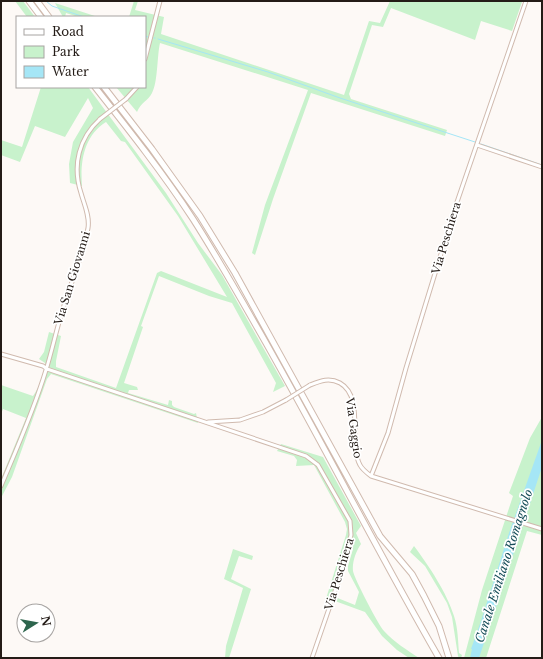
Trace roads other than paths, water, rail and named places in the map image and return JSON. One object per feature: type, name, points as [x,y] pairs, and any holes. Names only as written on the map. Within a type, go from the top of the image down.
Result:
[{"type":"highway","points":[[28,1],[40,16]]},
{"type":"highway","points":[[37,1],[49,16]]},
{"type":"highway","points":[[96,88],[158,169],[227,274],[277,361],[408,604],[439,658]]},
{"type":"highway","points":[[105,88],[191,204],[231,267],[380,536],[412,574],[439,626],[449,658]]},
{"type":"street","points":[[146,55],[160,1]]},
{"type":"street","name":"Via Peschiera","points":[[371,476],[388,433],[406,368],[456,205],[526,1]]},
{"type":"street","name":"Via San Giovanni","points":[[1,486],[17,449],[47,369],[56,330],[88,227],[88,217],[77,176],[80,148],[86,134],[92,126],[126,99],[136,88]]},
{"type":"street","points":[[477,145],[542,167]]},
{"type":"street","points":[[1,354],[43,366],[47,369],[206,422]]},
{"type":"street","name":"Via Gaggio","points":[[206,422],[240,420],[263,412],[310,385],[324,380],[335,381],[346,387],[353,399],[356,454],[359,464],[371,476]]},
{"type":"street","name":"Via Peschiera","points":[[206,422],[306,456],[318,465],[350,521],[351,535],[343,568],[312,658]]},
{"type":"street","points":[[371,476],[542,529]]},
{"type":"water","name":"Canale Emiliano Romagnolo","points":[[542,440],[542,467],[479,658],[470,658],[471,649],[509,533]]},
{"type":"waterway","points":[[18,1],[25,1]]},
{"type":"waterway","points":[[46,1],[52,6],[81,16]]},
{"type":"waterway","points":[[158,39],[268,72],[340,98],[475,142]]},
{"type":"waterway","points":[[481,144],[542,165]]}]
